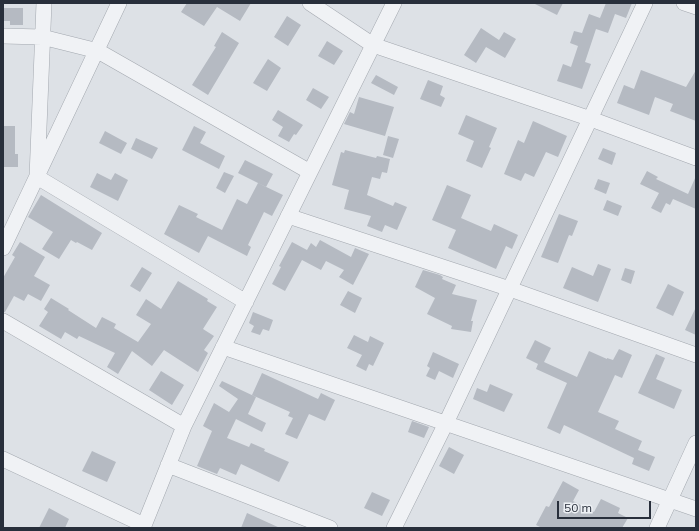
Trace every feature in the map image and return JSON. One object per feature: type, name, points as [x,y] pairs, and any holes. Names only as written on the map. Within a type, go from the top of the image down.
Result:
[{"type":"street","points":[[37,177],[44,3]]},
{"type":"street","points":[[4,242],[98,51],[119,3]]},
{"type":"street","points":[[310,3],[373,45],[591,118],[696,158]]},
{"type":"street","points":[[3,459],[144,527],[184,426],[394,3]]},
{"type":"street","points":[[394,528],[446,423],[645,3]]},
{"type":"street","points":[[684,3],[696,7]]},
{"type":"street","points":[[3,36],[42,37],[98,51],[310,172]]},
{"type":"street","points":[[37,177],[246,302]]},
{"type":"street","points":[[288,216],[510,289],[696,355]]},
{"type":"street","points":[[3,321],[184,426]]},
{"type":"street","points":[[223,346],[696,509]]},
{"type":"street","points":[[657,528],[696,443]]},
{"type":"street","points":[[168,465],[330,528]]},
{"type":"building","points":[[187,3],[251,3],[240,21],[217,7],[204,26],[181,12]]},
{"type":"building","points":[[533,3],[563,3],[557,15]]},
{"type":"building","points":[[606,3],[632,3],[626,18],[615,14],[608,33],[596,29],[585,62],[591,64],[582,89],[557,81],[563,64],[571,67],[578,46],[570,43],[574,31],[582,33],[589,14],[600,18]]},
{"type":"building","points":[[3,8],[23,8],[23,25],[10,25],[10,21],[3,21]]},
{"type":"building","points":[[287,16],[301,25],[288,46],[274,37]]},
{"type":"building","points":[[481,28],[499,40],[504,32],[516,39],[505,58],[486,47],[476,63],[464,55]]},
{"type":"building","points":[[222,32],[239,43],[208,95],[192,85],[216,47],[214,46]]},
{"type":"building","points":[[327,41],[343,51],[334,65],[318,56]]},
{"type":"building","points":[[268,59],[281,68],[267,91],[253,83]]},
{"type":"building","points":[[641,70],[686,87],[696,70],[696,121],[670,111],[673,104],[655,97],[649,115],[617,103],[624,85],[634,89]]},
{"type":"building","points":[[376,75],[398,87],[394,95],[371,83]]},
{"type":"building","points":[[428,80],[443,86],[440,95],[445,98],[441,107],[420,99]]},
{"type":"building","points":[[313,88],[329,97],[321,109],[306,100]]},
{"type":"building","points":[[359,97],[394,107],[385,136],[344,124],[350,112],[354,114]]},
{"type":"building","points":[[278,110],[303,125],[296,135],[294,134],[289,142],[278,136],[283,127],[272,120]]},
{"type":"building","points":[[466,115],[497,128],[489,147],[491,148],[482,168],[466,161],[474,141],[458,134]]},
{"type":"building","points":[[533,121],[567,136],[558,157],[546,152],[534,177],[525,173],[521,181],[504,174],[518,140],[524,143]]},
{"type":"building","points":[[3,126],[15,126],[15,154],[18,154],[18,167],[3,167]]},
{"type":"building","points":[[194,126],[206,132],[200,143],[225,156],[219,169],[182,150]]},
{"type":"building","points":[[105,131],[127,143],[121,154],[99,143]]},
{"type":"building","points":[[388,136],[399,139],[393,158],[383,155]]},
{"type":"building","points":[[136,138],[158,148],[152,159],[131,149]]},
{"type":"building","points":[[603,148],[616,153],[612,165],[598,159]]},
{"type":"building","points":[[345,150],[376,158],[377,156],[390,159],[387,173],[382,172],[380,179],[372,177],[367,195],[393,206],[395,202],[407,207],[397,230],[385,225],[382,232],[367,226],[371,216],[344,209],[349,190],[332,185],[341,152],[344,153]]},
{"type":"building","points":[[245,160],[273,174],[266,187],[238,173]]},
{"type":"building","points":[[647,171],[658,177],[656,179],[688,194],[696,176],[696,209],[673,199],[670,205],[666,203],[661,213],[651,208],[659,193],[640,184]]},
{"type":"building","points":[[224,172],[234,176],[225,193],[216,188]]},
{"type":"building","points":[[97,173],[111,180],[115,173],[128,180],[118,201],[90,187]]},
{"type":"building","points":[[598,179],[610,183],[606,194],[594,189]]},
{"type":"building","points":[[258,183],[283,195],[272,216],[264,212],[248,245],[251,247],[247,256],[208,236],[199,253],[164,234],[179,205],[198,214],[196,217],[222,230],[237,199],[247,204]]},
{"type":"building","points":[[447,185],[471,195],[461,218],[491,231],[494,224],[518,235],[512,249],[506,246],[496,269],[448,248],[456,230],[432,220]]},
{"type":"building","points":[[41,195],[102,233],[92,250],[71,240],[59,259],[42,249],[53,232],[28,217]]},
{"type":"building","points":[[607,200],[622,206],[618,216],[603,210]]},
{"type":"building","points":[[559,214],[578,221],[572,236],[569,235],[558,263],[541,257]]},
{"type":"building","points":[[320,240],[351,257],[355,248],[369,254],[353,285],[339,277],[344,270],[326,261],[321,270],[302,260],[285,291],[272,284],[281,267],[279,266],[292,242],[307,250],[311,243],[316,247]]},
{"type":"building","points":[[20,242],[45,257],[34,276],[50,285],[41,301],[28,294],[24,301],[14,296],[5,312],[3,312],[3,278],[15,257],[12,255]]},
{"type":"building","points":[[598,264],[611,269],[598,302],[563,288],[572,267],[593,276]]},
{"type":"building","points":[[142,267],[152,273],[140,292],[130,286]]},
{"type":"building","points":[[625,268],[635,271],[631,284],[621,280]]},
{"type":"building","points":[[423,270],[440,275],[443,277],[442,279],[456,285],[452,294],[477,300],[471,321],[473,321],[471,332],[451,329],[452,326],[427,314],[435,298],[415,287]]},
{"type":"building","points":[[178,281],[208,299],[207,301],[217,307],[203,329],[214,336],[204,350],[208,353],[198,372],[164,350],[152,366],[132,351],[118,374],[107,367],[115,353],[79,336],[77,339],[65,332],[61,339],[39,326],[48,312],[44,309],[51,298],[96,328],[102,317],[116,324],[114,328],[138,342],[151,324],[136,315],[146,299],[161,309]]},
{"type":"building","points":[[668,284],[684,292],[673,316],[656,308]]},
{"type":"building","points":[[348,291],[362,298],[355,313],[340,305]]},
{"type":"building","points":[[696,307],[696,335],[685,330]]},
{"type":"building","points":[[253,312],[273,320],[269,331],[263,329],[260,335],[251,332],[254,326],[249,323]]},
{"type":"building","points":[[354,335],[368,342],[370,336],[384,343],[373,366],[369,364],[366,371],[356,366],[362,355],[347,348]]},
{"type":"building","points":[[535,340],[551,348],[544,362],[577,377],[589,351],[613,360],[619,349],[632,355],[622,378],[615,375],[598,412],[619,421],[615,429],[642,441],[638,450],[655,457],[649,471],[632,464],[634,458],[564,425],[560,434],[547,428],[567,383],[536,369],[538,364],[526,358]]},
{"type":"building","points":[[433,352],[459,364],[453,378],[439,371],[435,380],[426,376],[430,368],[427,366]]},
{"type":"building","points":[[656,354],[665,358],[656,379],[682,390],[674,409],[638,393]]},
{"type":"building","points":[[161,371],[184,385],[172,405],[149,390]]},
{"type":"building","points":[[262,373],[318,399],[321,393],[335,400],[325,421],[309,414],[297,439],[285,434],[293,418],[288,416],[290,412],[252,395]]},
{"type":"building","points":[[222,381],[256,397],[248,414],[266,423],[262,432],[236,419],[227,438],[249,447],[251,443],[265,449],[264,451],[289,462],[279,482],[241,464],[236,475],[220,468],[217,474],[197,466],[212,431],[203,426],[214,403],[229,412],[238,399],[219,386]]},
{"type":"building","points":[[490,384],[513,394],[504,412],[473,399],[477,388],[487,392]]},
{"type":"building","points":[[412,421],[429,427],[424,438],[408,432]]},
{"type":"building","points":[[449,447],[464,455],[454,474],[439,466]]},
{"type":"building","points":[[92,451],[116,462],[107,482],[82,471]]},
{"type":"building","points":[[563,481],[579,490],[573,501],[594,512],[601,499],[620,508],[618,513],[628,518],[622,528],[542,528],[536,525],[546,506],[549,507]]},
{"type":"building","points":[[372,492],[390,500],[382,516],[364,508]]},
{"type":"building","points":[[49,508],[69,519],[65,528],[39,528]]},
{"type":"building","points":[[247,513],[280,528],[241,528]]}]
